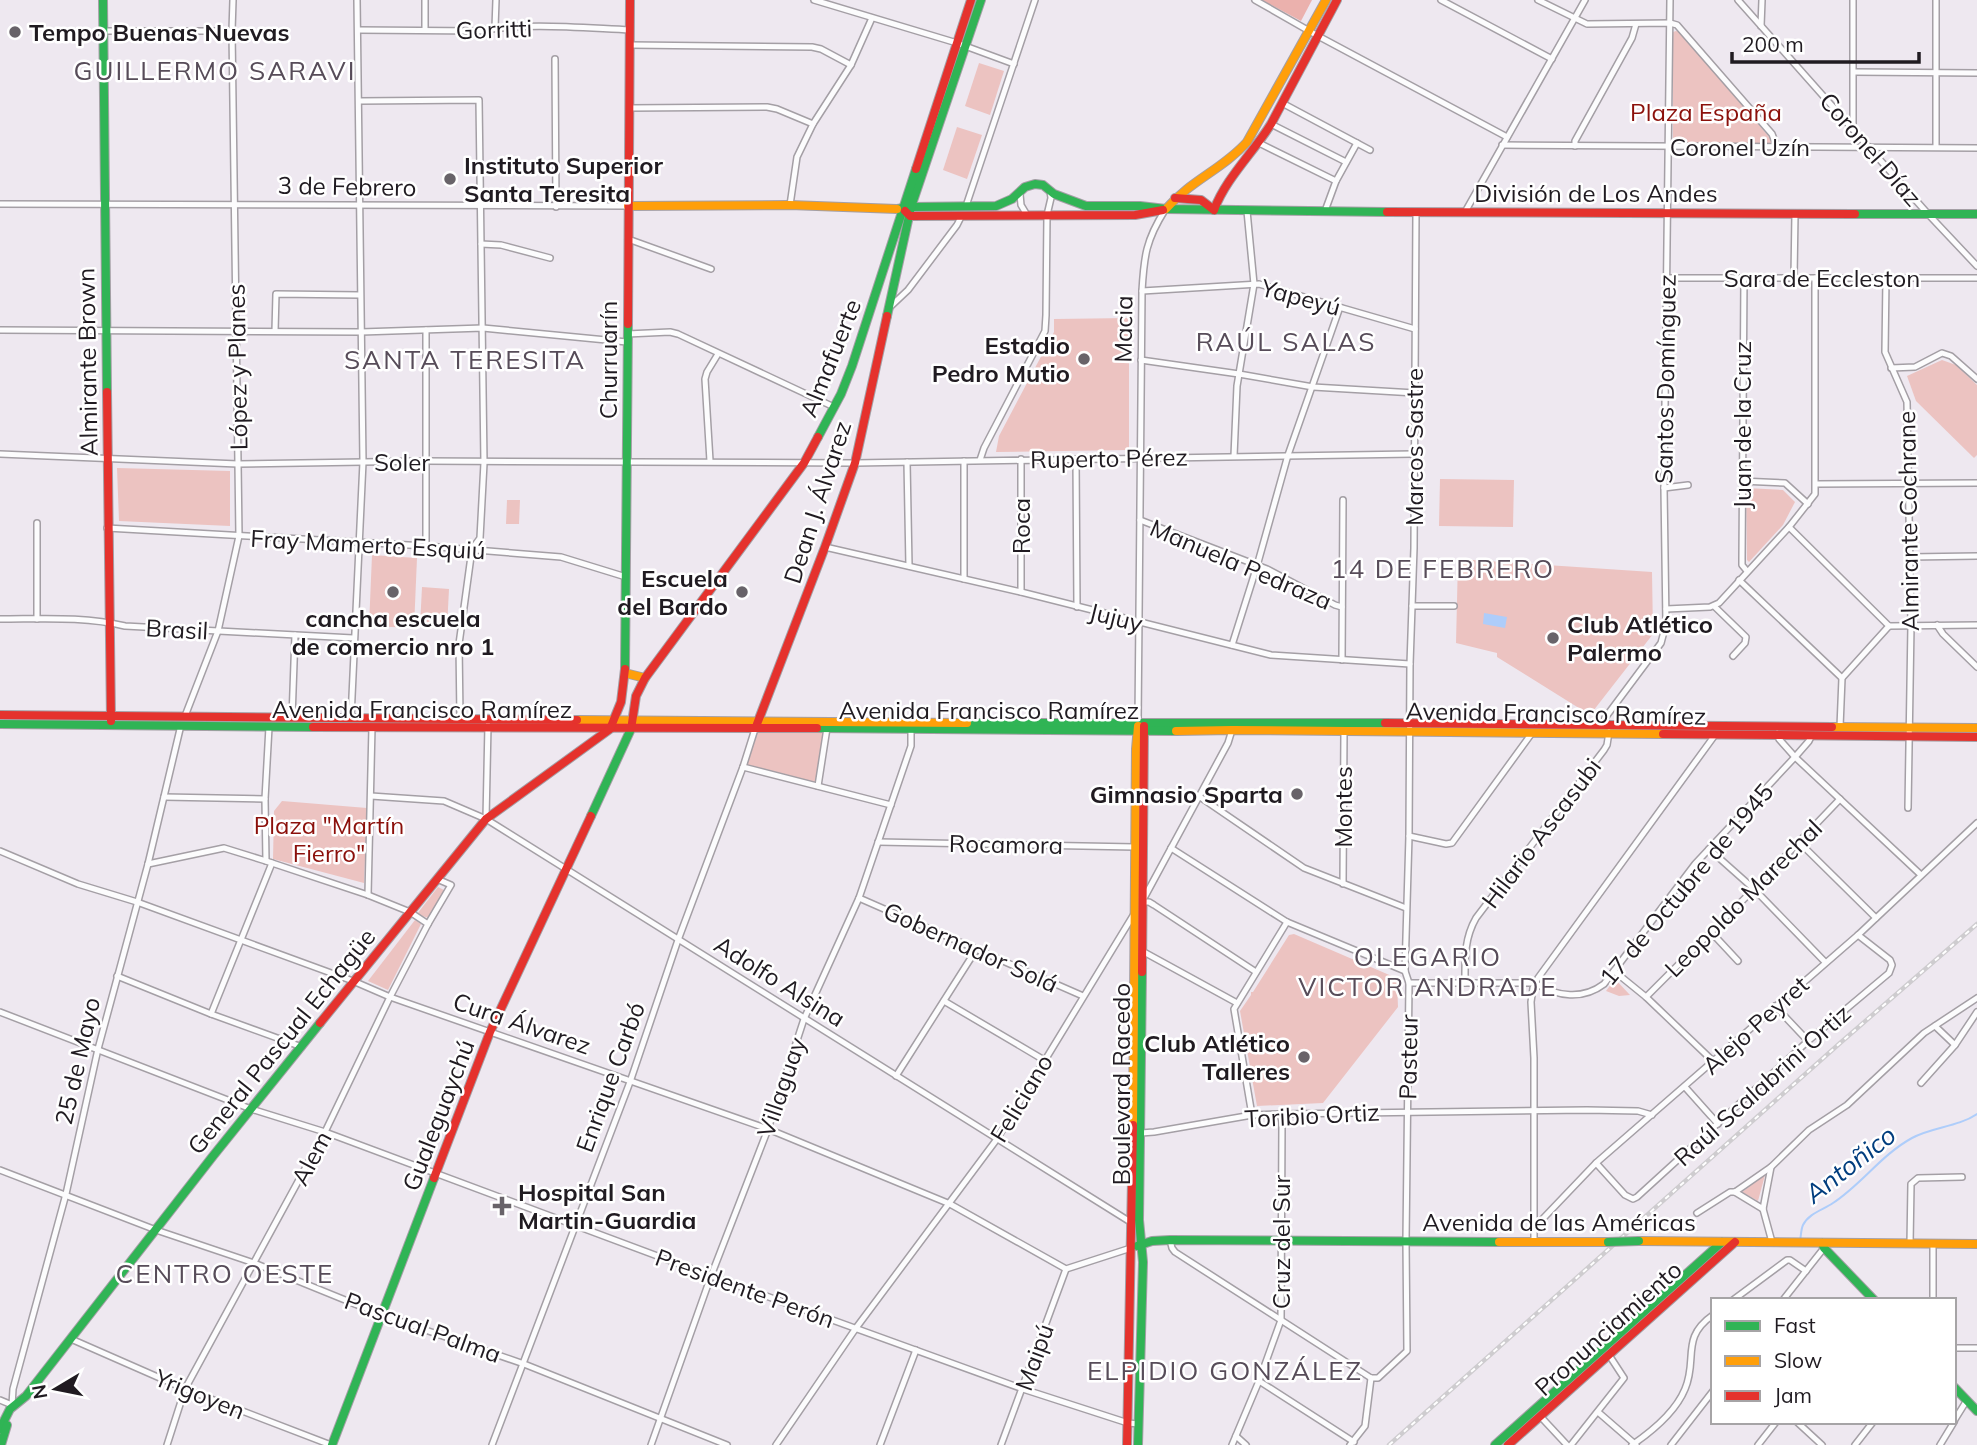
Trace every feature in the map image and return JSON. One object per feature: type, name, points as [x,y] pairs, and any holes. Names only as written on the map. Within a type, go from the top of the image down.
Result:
[{"type":"main road","name":"Almirante Brown","points":[[103,0],[111,719]]},
{"type":"main road","name":"Churruarín","points":[[617,719],[625,673],[630,0]]},
{"type":"main road","name":"Almafuerte","points":[[632,724],[636,696],[645,678],[804,463],[834,407],[852,366],[908,211],[961,45],[971,0]]},
{"type":"main road","name":"Almafuerte","points":[[961,45],[981,0]]},
{"type":"main road","name":"Macia","points":[[1166,209],[1175,198],[1198,179],[1229,160],[1247,142],[1326,0]]},
{"type":"main road","points":[[1214,210],[1220,194],[1271,124],[1337,0]]},
{"type":"main road","name":"División de Los Andes","points":[[963,212],[1004,204],[1020,194],[1025,187],[1035,184],[1043,185],[1073,203],[1086,206],[1166,209],[1977,214]]},
{"type":"main road","name":"División de Los Andes","points":[[1175,198],[1201,200],[1214,210]]},
{"type":"main road","name":"3 de Febrero","points":[[628,206],[790,205],[908,211]]},
{"type":"main road","name":"División de Los Andes","points":[[908,211],[1135,215],[1166,209]]},
{"type":"main road","name":"Dean J. Álvarez","points":[[757,725],[855,463],[908,211]]},
{"type":"main road","points":[[625,673],[645,678]]},
{"type":"main road","name":"Avenida Francisco Ramírez","points":[[0,715],[372,727],[617,719],[632,724]]},
{"type":"main road","name":"Avenida Francisco Ramírez","points":[[269,723],[292,718],[460,718],[488,723],[610,730],[632,724],[1410,727],[1603,724],[1777,732],[1910,732],[1977,728]]},
{"type":"main road","name":"Avenida Francisco Ramírez","points":[[0,724],[111,719]]},
{"type":"main road","points":[[610,730],[617,719]]},
{"type":"main road","name":"Gualeguaychú","points":[[332,1445],[490,1032],[632,724]]},
{"type":"main road","name":"Avenida Francisco Ramírez","points":[[757,725],[911,729],[1141,727],[1344,731],[1410,727],[1532,733],[1715,735],[1777,732]]},
{"type":"main road","name":"Boulevard Racedo","points":[[1127,1445],[1135,847],[1141,727]]},
{"type":"main road","name":"Boulevard Racedo","points":[[1138,1445],[1143,1262],[1140,1229],[1141,727]]},
{"type":"main road","name":"Avenida Francisco Ramírez","points":[[1812,732],[1840,728],[1977,737]]},
{"type":"main road","name":"General Pascual Echagüe","points":[[12,1405],[26,1396],[353,981],[486,820],[610,730]]},
{"type":"main road","name":"Adolfo Alsina","points":[[1132,1223],[1152,1241]]},
{"type":"main road","name":"Avenida de las Américas","points":[[1142,1245],[1152,1241],[1170,1240],[1977,1244]]},
{"type":"main road","points":[[1700,1242],[1700,1263]]},
{"type":"main road","name":"Pronunciamiento","points":[[1495,1445],[1722,1242]]},
{"type":"main road","name":"Pronunciamiento","points":[[1508,1445],[1735,1242]]},
{"type":"main road","points":[[1131,1248],[1142,1245]]},
{"type":"main road","points":[[1823,1245],[1872,1298]]},
{"type":"main road","points":[[1956,1389],[1977,1411]]},
{"type":"main road","name":"25 de Mayo","points":[[0,1429],[4,1415],[12,1405]]},
{"type":"main road","name":"25 de Mayo","points":[[1,1445],[12,1405]]},
{"type":"street","name":"López y Planes","points":[[183,721],[218,631],[239,536],[233,0]]},
{"type":"street","points":[[351,718],[363,462],[357,0]]},
{"type":"street","points":[[425,0],[425,30]]},
{"type":"street","points":[[495,28],[496,0]]},
{"type":"street","points":[[814,0],[1014,64]]},
{"type":"street","points":[[888,309],[908,290],[957,225],[1035,0]]},
{"type":"street","points":[[1255,0],[1507,136]]},
{"type":"street","points":[[1441,0],[1552,59]]},
{"type":"street","points":[[1538,0],[1574,19],[1592,25],[1670,23],[1681,28],[1769,130],[1777,147]]},
{"type":"street","points":[[1465,212],[1585,0]]},
{"type":"street","name":"Santos Domínguez","points":[[1592,733],[1603,724],[1661,643],[1665,633],[1667,609],[1664,488],[1670,0]]},
{"type":"street","name":"Coronel Díaz","points":[[1738,0],[1977,266]]},
{"type":"street","points":[[1761,26],[1762,0]]},
{"type":"street","points":[[1853,0],[1853,127]]},
{"type":"street","points":[[1936,0],[1936,147]]},
{"type":"street","points":[[790,205],[797,157],[813,124],[851,65],[872,18]]},
{"type":"street","points":[[1575,146],[1575,141],[1633,37],[1636,24]]},
{"type":"street","name":"Gorritti","points":[[358,30],[630,30]]},
{"type":"street","points":[[104,31],[232,31]]},
{"type":"street","points":[[630,45],[812,47],[821,48],[851,65]]},
{"type":"street","points":[[555,59],[556,207]]},
{"type":"street","points":[[1854,72],[1977,73]]},
{"type":"street","points":[[359,101],[479,100],[484,463],[480,538],[472,549],[459,644],[460,718]]},
{"type":"street","points":[[1282,103],[1370,150]]},
{"type":"street","points":[[629,108],[766,107],[813,124]]},
{"type":"street","points":[[1271,124],[1346,162]]},
{"type":"street","points":[[1259,143],[1336,181]]},
{"type":"street","points":[[1325,211],[1336,181],[1357,144]]},
{"type":"street","name":"Coronel Uzín","points":[[1502,145],[1977,148]]},
{"type":"street","points":[[980,460],[1045,331],[1047,215],[1050,191]]},
{"type":"street","points":[[1020,194],[1021,205],[1027,215]]},
{"type":"street","name":"3 de Febrero","points":[[0,204],[628,206]]},
{"type":"street","name":"Macia","points":[[1141,727],[1139,623],[1142,291],[1146,249],[1166,209]]},
{"type":"street","points":[[1234,456],[1239,374],[1254,284],[1247,211]]},
{"type":"street","name":"Marcos Sastre","points":[[1410,727],[1416,212]]},
{"type":"street","points":[[1794,277],[1795,214]]},
{"type":"street","points":[[628,239],[711,269]]},
{"type":"street","points":[[481,244],[501,245],[550,258]]},
{"type":"street","name":"Juan de la Cruz","points":[[1744,277],[1741,559],[1747,572]]},
{"type":"street","name":"Sara de Eccleston","points":[[1667,278],[1977,278]]},
{"type":"street","points":[[1667,609],[1714,606],[1789,527],[1815,494],[1815,278]]},
{"type":"street","name":"Almirante Cochrane","points":[[1886,278],[1885,352],[1906,402],[1911,625],[1908,808]]},
{"type":"street","name":"Yapeyú","points":[[1142,291],[1254,284],[1415,330]]},
{"type":"street","points":[[275,331],[276,294],[360,295]]},
{"type":"street","points":[[1232,645],[1288,455],[1340,307]]},
{"type":"street","points":[[0,330],[361,332],[483,328],[627,338],[670,332],[834,407]]},
{"type":"street","points":[[426,330],[426,546]]},
{"type":"street","points":[[1891,368],[1915,368],[1942,353],[1951,356],[1977,379]]},
{"type":"street","points":[[710,461],[705,379],[718,354]]},
{"type":"street","points":[[1141,360],[1313,387],[1415,393]]},
{"type":"street","name":"Soler","points":[[0,454],[238,464],[426,461],[804,463]]},
{"type":"street","name":"Ruperto Pérez","points":[[804,463],[1413,454]]},
{"type":"street","name":"Roca","points":[[1021,459],[1021,592]]},
{"type":"street","points":[[1076,459],[1077,607]]},
{"type":"street","points":[[964,461],[964,579]]},
{"type":"street","points":[[907,462],[909,566]]},
{"type":"street","points":[[1741,481],[1785,483],[1808,504]]},
{"type":"street","points":[[1816,484],[1977,483]]},
{"type":"street","points":[[1664,488],[1688,485]]},
{"type":"street","points":[[1342,660],[1343,500]]},
{"type":"street","name":"Manuela Pedraza","points":[[1140,520],[1257,566],[1342,607]]},
{"type":"street","points":[[37,523],[37,619]]},
{"type":"street","points":[[1789,527],[1889,626]]},
{"type":"street","name":"Fray Mamerto Esquiú","points":[[107,528],[426,546],[561,557],[626,578]]},
{"type":"street","name":"Jujuy","points":[[825,547],[1021,592],[1277,656],[1410,664]]},
{"type":"street","points":[[1910,556],[1977,556]]},
{"type":"street","points":[[1739,580],[1842,678]]},
{"type":"street","points":[[1412,606],[1454,606]]},
{"type":"street","points":[[1714,606],[1746,638],[1745,643],[1733,656]]},
{"type":"street","name":"Brasil","points":[[0,619],[109,622],[125,626],[354,638]]},
{"type":"street","points":[[1937,625],[1942,634],[1977,667]]},
{"type":"street","points":[[1840,728],[1842,678],[1889,626],[1977,625]]},
{"type":"street","points":[[292,718],[295,635]]},
{"type":"street","name":"25 de Mayo","points":[[12,1405],[13,1389],[66,1194],[98,1049],[183,721]]},
{"type":"street","points":[[211,1014],[269,862],[265,799],[269,723]]},
{"type":"street","points":[[486,820],[488,723]]},
{"type":"street","name":"Hilario Ascasubi","points":[[1465,983],[1467,938],[1476,918],[1604,750],[1610,733],[1603,724]]},
{"type":"street","name":"Enrique Carbó","points":[[492,1445],[630,1082],[678,940],[757,725]]},
{"type":"street","points":[[368,895],[372,727]]},
{"type":"street","name":"Pasteur","points":[[1371,1378],[1378,1378],[1407,1351],[1409,983],[1405,971],[1410,727]]},
{"type":"street","points":[[818,786],[827,728]]},
{"type":"street","name":"Villaguay","points":[[651,1445],[768,1129],[804,1019],[859,898],[911,746],[911,729]]},
{"type":"street","name":"Feliciano","points":[[776,1445],[856,1328],[997,1139],[1142,902],[1200,797],[1233,730]]},
{"type":"street","name":"Montes","points":[[1343,884],[1344,731]]},
{"type":"street","points":[[1777,732],[1795,757],[1922,875]]},
{"type":"street","name":"17 de Octubre de 1945","points":[[1409,983],[1535,983],[1558,994],[1584,993],[1598,988],[1614,971],[1695,864],[1795,757],[1812,732]]},
{"type":"street","points":[[1409,836],[1441,843],[1452,842],[1532,733]]},
{"type":"street","points":[[1534,1242],[1531,1002],[1535,983],[1715,735]]},
{"type":"street","points":[[743,767],[891,805]]},
{"type":"street","name":"Adolfo Alsina","points":[[372,796],[444,801],[486,820],[1132,1223]]},
{"type":"street","points":[[164,797],[265,799]]},
{"type":"street","points":[[1200,797],[1297,864],[1406,908]]},
{"type":"street","name":"Leopoldo Marechal","points":[[1646,997],[1840,799]]},
{"type":"street","name":"Alejo Peyret","points":[[1534,1228],[1596,1163],[1858,935],[1977,824]]},
{"type":"street","name":"Rocamora","points":[[878,842],[1135,847]]},
{"type":"street","points":[[1799,842],[1876,918]]},
{"type":"street","points":[[148,864],[224,848],[368,895],[410,912],[428,924]]},
{"type":"street","points":[[1171,848],[1287,922],[1405,971]]},
{"type":"street","points":[[1709,849],[1754,889],[1825,962]]},
{"type":"street","name":"Cura Álvarez","points":[[0,851],[78,884],[137,902],[390,997],[768,1129],[950,1204],[1066,1269]]},
{"type":"street","name":"Alem","points":[[167,1445],[185,1389],[325,1132],[390,997],[451,885],[437,879]]},
{"type":"street","name":"Gobernador Solá","points":[[859,898],[1083,996]]},
{"type":"street","points":[[1142,902],[1154,905],[1256,972]]},
{"type":"street","points":[[1252,1115],[1234,1014],[1237,1003],[1287,922]]},
{"type":"street","points":[[1711,932],[1738,961]]},
{"type":"street","name":"Raúl Scalabrini Ortiz","points":[[1596,1163],[1625,1195],[1633,1199],[1808,1041],[1892,970],[1890,960],[1858,935]]},
{"type":"street","points":[[896,1076],[976,950]]},
{"type":"street","points":[[1142,951],[1237,1003]]},
{"type":"street","points":[[1614,971],[1646,997],[1714,1062]]},
{"type":"street","points":[[117,976],[302,1047]]},
{"type":"street","points":[[1697,1213],[1730,1192],[1735,1192],[1771,1167],[1809,1130],[1847,1105],[1924,1034],[1977,998]]},
{"type":"street","points":[[944,1000],[1044,1060]]},
{"type":"street","points":[[1775,1006],[1808,1041]]},
{"type":"street","name":"Presidente Perón","points":[[0,1012],[251,1109],[325,1132],[1023,1389],[1128,1423],[1139,1424]]},
{"type":"street","points":[[1921,1083],[1955,1045],[1977,1012]]},
{"type":"street","points":[[1935,1026],[1955,1045]]},
{"type":"street","points":[[1685,1087],[1718,1124]]},
{"type":"street","name":"Toribio Ortiz","points":[[1141,1133],[1252,1115],[1280,1114],[1637,1111],[1652,1115]]},
{"type":"street","name":"Cruz del Sur","points":[[1232,1445],[1281,1320],[1280,1114]]},
{"type":"street","points":[[1771,1167],[1763,1209],[1772,1242]]},
{"type":"street","name":"Pascual Palma","points":[[0,1170],[156,1230],[254,1262],[382,1315],[524,1364],[727,1445]]},
{"type":"street","points":[[1910,1244],[1911,1184],[1918,1178],[1962,1177]]},
{"type":"street","points":[[1735,1192],[1763,1209]]},
{"type":"street","points":[[1170,1240],[1175,1252],[1371,1378],[1365,1426],[1352,1443],[1259,1381]]},
{"type":"street","points":[[1933,1244],[1933,1298]]},
{"type":"street","points":[[1785,1298],[1823,1245]]},
{"type":"street","points":[[1066,1269],[1131,1248]]},
{"type":"street","points":[[1736,1298],[1787,1260],[1805,1271]]},
{"type":"street","name":"Maipú","points":[[1002,1445],[1066,1269]]},
{"type":"street","points":[[1598,1412],[1634,1445],[1671,1411],[1684,1393],[1694,1334],[1711,1316]]},
{"type":"street","name":"Yrigoyen","points":[[71,1339],[185,1389],[332,1445]]},
{"type":"street","points":[[1956,1348],[1977,1348]]},
{"type":"street","points":[[880,1445],[916,1350]]},
{"type":"street","points":[[1540,1416],[1569,1445],[1625,1378],[1609,1354]]},
{"type":"street","points":[[1671,1445],[1711,1394]]},
{"type":"street","points":[[0,1400],[12,1405]]},
{"type":"street","points":[[1956,1419],[1967,1400]]},
{"type":"street","points":[[1758,1445],[1774,1424]]},
{"type":"street","points":[[1799,1424],[1822,1445]]},
{"type":"street","points":[[1855,1445],[1871,1424]]},
{"type":"street","points":[[1940,1445],[1953,1424]]},
{"type":"street","points":[[1236,1436],[1246,1445]]},
{"type":"green space","name":"Plaza España","points":[[1673,32],[1680,32],[1770,138],[1772,145],[1676,143],[1673,140]]},
{"type":"green space","points":[[979,63],[1004,71],[990,115],[965,106]]},
{"type":"green space","points":[[957,127],[982,135],[967,179],[943,170]]},
{"type":"green space","name":"Estadio Pedro Mutio","points":[[1129,318],[1129,450],[996,452],[999,436],[1054,332],[1054,319]]},
{"type":"green space","points":[[1942,360],[1956,365],[1977,385],[1977,455],[1974,458],[1916,401],[1907,376]]},
{"type":"green space","points":[[117,468],[230,471],[230,526],[119,521]]},
{"type":"green space","points":[[1440,479],[1514,480],[1513,527],[1439,526]]},
{"type":"green space","points":[[1746,488],[1783,490],[1795,502],[1783,525],[1749,562],[1747,560]]},
{"type":"green space","points":[[507,500],[520,500],[519,524],[506,524]]},
{"type":"green space","name":"cancha escuela de comercio nro 1","points":[[372,555],[417,558],[414,628],[369,626]]},
{"type":"green space","name":"Club Atlético Palermo","points":[[1458,559],[1652,572],[1653,634],[1590,715],[1497,657],[1497,653],[1456,643]]},
{"type":"green space","points":[[422,587],[449,589],[447,628],[420,626]]},
{"type":"green space","points":[[827,728],[818,786],[743,767],[755,729]]},
{"type":"green space","name":"Plaza \"Martín Fierro\"","points":[[282,801],[367,808],[364,883],[273,859],[274,811]]},
{"type":"green space","points":[[438,887],[446,891],[431,919],[417,914]]},
{"type":"green space","points":[[415,920],[421,924],[388,990],[368,981]]},
{"type":"green space","name":"Club Atlético Talleres","points":[[1294,934],[1394,977],[1397,983],[1398,1007],[1323,1103],[1257,1106],[1240,1011],[1289,935]]},
{"type":"green space","points":[[1615,979],[1630,995],[1619,996],[1606,991]]},
{"type":"green space","points":[[1765,1175],[1758,1201],[1742,1192]]},
{"type":"shaded area","points":[[1262,0],[1312,0],[1301,21]]},
{"type":"water","points":[[1484,613],[1507,617],[1505,628],[1483,624]]},
{"type":"waterway","name":"Antoñico","points":[[1800,1241],[1802,1227],[1809,1217],[1833,1203],[1901,1145],[1920,1134],[1962,1122],[1977,1114]]},
{"type":"railway","points":[[1389,1445],[1977,924]]},
{"type":"traffic: fast","points":[[103,0],[107,392]]},
{"type":"traffic: fast","points":[[887,316],[911,207],[981,0]]},
{"type":"traffic: fast","points":[[818,437],[841,394],[852,366],[916,169]]},
{"type":"traffic: fast","points":[[897,209],[996,206],[1012,199],[1025,187],[1035,184],[1043,185],[1054,194],[1086,206],[1387,212]]},
{"type":"traffic: fast","points":[[1855,214],[1977,214]]},
{"type":"traffic: fast","points":[[625,669],[628,324]]},
{"type":"traffic: fast","points":[[967,723],[1385,723]]},
{"type":"traffic: fast","points":[[0,724],[313,727]]},
{"type":"traffic: fast","points":[[817,728],[1176,731]]},
{"type":"traffic: fast","points":[[591,816],[631,729]]},
{"type":"traffic: fast","points":[[1138,1445],[1143,1262],[1139,1220],[1142,972]]},
{"type":"traffic: fast","points":[[0,1429],[10,1409],[26,1396],[320,1023]]},
{"type":"traffic: fast","points":[[332,1445],[434,1178]]},
{"type":"traffic: fast","points":[[1137,1246],[1152,1241],[1170,1240],[1499,1242]]},
{"type":"traffic: fast","points":[[1608,1242],[1639,1241]]},
{"type":"traffic: fast","points":[[1495,1445],[1722,1242]]},
{"type":"traffic: fast","points":[[1822,1243],[1872,1298]]},
{"type":"traffic: fast","points":[[1956,1389],[1977,1411]]},
{"type":"traffic: fast","points":[[1,1445],[7,1425]]},
{"type":"traffic: slow","points":[[1166,209],[1247,142],[1326,0]]},
{"type":"traffic: slow","points":[[628,206],[790,205],[897,209]]},
{"type":"traffic: slow","points":[[625,673],[645,678]]},
{"type":"traffic: slow","points":[[577,720],[967,723]]},
{"type":"traffic: slow","points":[[1133,1125],[1138,726]]},
{"type":"traffic: slow","points":[[1832,727],[1977,728]]},
{"type":"traffic: slow","points":[[1176,731],[1663,734]]},
{"type":"traffic: slow","points":[[1639,1241],[1977,1244]]},
{"type":"traffic: slow","points":[[1499,1242],[1608,1242]]},
{"type":"traffic: jam","points":[[628,324],[630,0]]},
{"type":"traffic: jam","points":[[916,169],[971,0]]},
{"type":"traffic: jam","points":[[1214,210],[1233,176],[1271,124],[1337,0]]},
{"type":"traffic: jam","points":[[1175,198],[1201,200],[1214,210]]},
{"type":"traffic: jam","points":[[905,211],[910,216],[1135,215],[1163,210]]},
{"type":"traffic: jam","points":[[1387,212],[1855,214]]},
{"type":"traffic: jam","points":[[757,724],[855,463],[887,316]]},
{"type":"traffic: jam","points":[[107,392],[111,721]]},
{"type":"traffic: jam","points":[[632,723],[636,696],[645,678],[804,463],[818,437]]},
{"type":"traffic: jam","points":[[320,1023],[486,819],[610,729],[621,702],[625,669]]},
{"type":"traffic: jam","points":[[0,715],[577,720]]},
{"type":"traffic: jam","points":[[1385,723],[1832,727]]},
{"type":"traffic: jam","points":[[1142,972],[1144,726]]},
{"type":"traffic: jam","points":[[313,727],[817,728]]},
{"type":"traffic: jam","points":[[1663,734],[1977,737]]},
{"type":"traffic: jam","points":[[434,1178],[490,1032],[591,816]]},
{"type":"traffic: jam","points":[[1127,1445],[1133,1125]]},
{"type":"traffic: jam","points":[[1508,1445],[1735,1242]]},
{"type":"place","name":"Tempo Buenas Nuevas","points":[[15,32]]},
{"type":"place","name":"Instituto Superior Santa Teresita","points":[[450,179]]},
{"type":"place","name":"Estadio Pedro Mutio","points":[[1084,359]]},
{"type":"place","name":"cancha escuela de comercio nro 1","points":[[393,592]]},
{"type":"place","name":"Escuela del Bardo","points":[[742,592]]},
{"type":"place","name":"Club Atlético Palermo","points":[[1553,638]]},
{"type":"place","name":"Gimnasio Sparta","points":[[1297,794]]},
{"type":"place","name":"Club Atlético Talleres","points":[[1304,1057]]},
{"type":"place","name":"Hospital San Martin-Guardia","points":[[502,1206]]},
{"type":"district","name":"GUILLERMO SARAVI","points":[[215,70]]},
{"type":"district","name":"RAÚL SALAS","points":[[1286,341]]},
{"type":"district","name":"SANTA TERESITA","points":[[465,359]]},
{"type":"district","name":"14 DE FEBRERO","points":[[1443,568]]},
{"type":"district","name":"OLEGARIO VICTOR ANDRADE","points":[[1428,971]]},
{"type":"district","name":"CENTRO OESTE","points":[[225,1273]]},
{"type":"district","name":"ELPIDIO GONZÁLEZ","points":[[1225,1370]]}]
